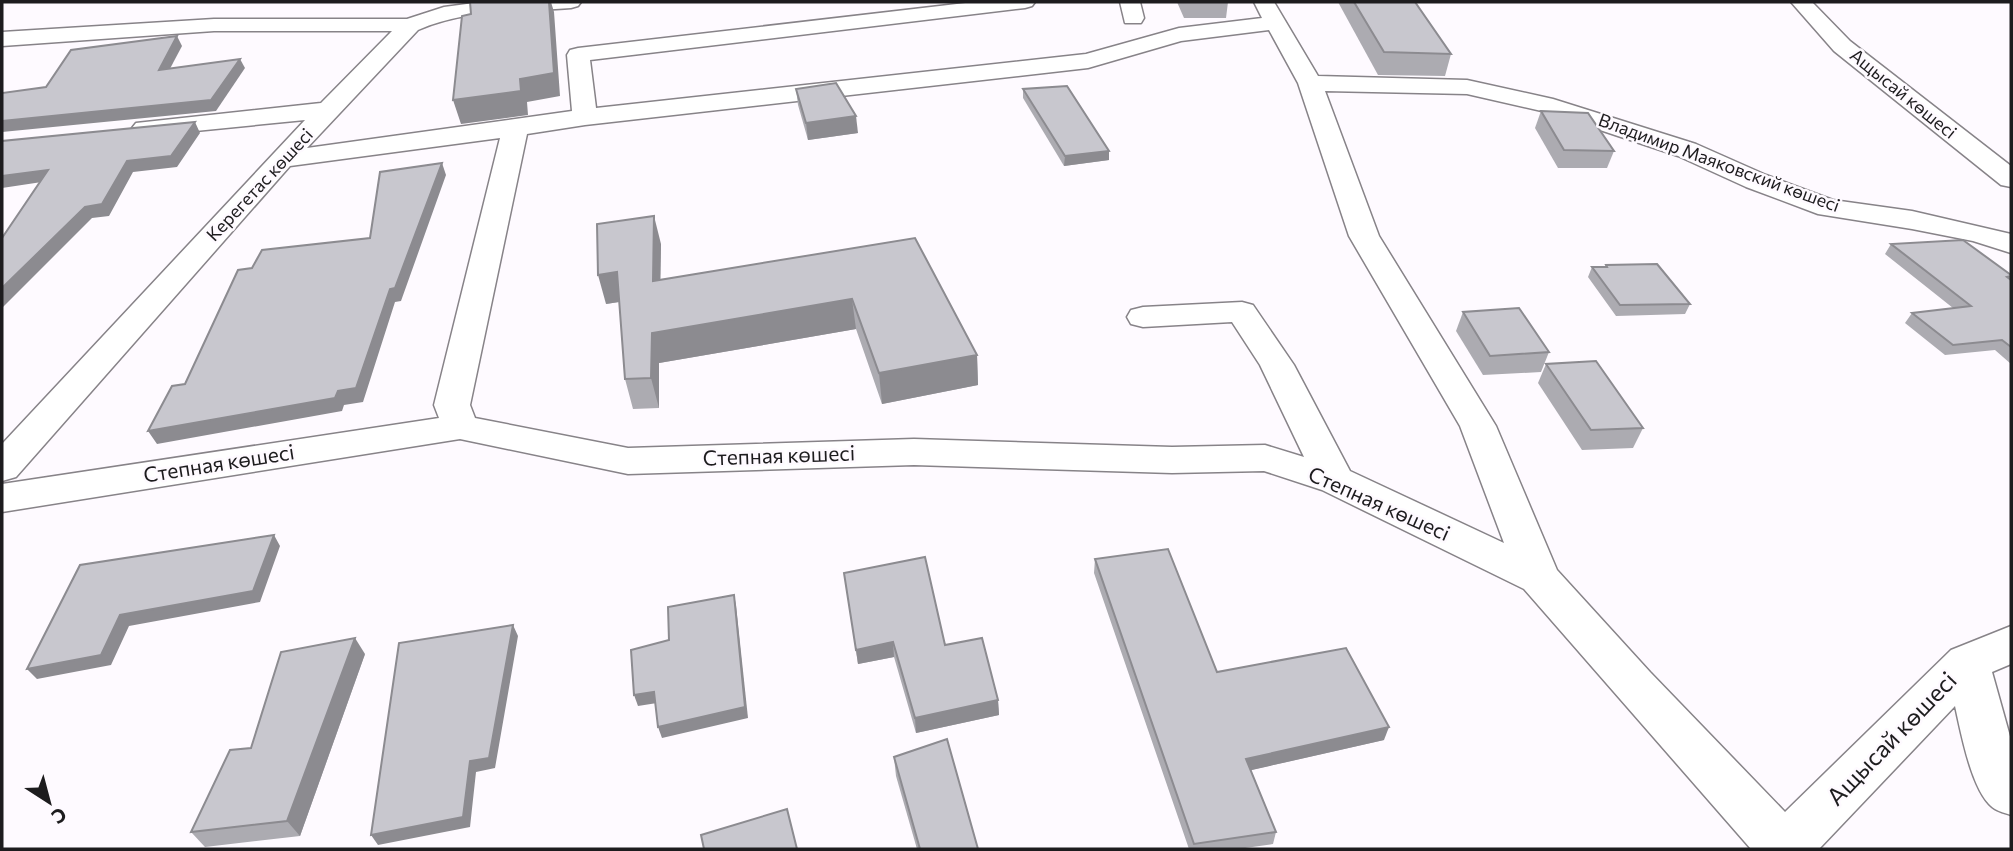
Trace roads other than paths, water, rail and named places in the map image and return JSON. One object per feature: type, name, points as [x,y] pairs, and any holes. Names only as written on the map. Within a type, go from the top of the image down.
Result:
[{"type":"street","name":"Керегетас көшесі","points":[[2,468],[282,159],[410,25],[422,18],[462,11],[572,2]]},
{"type":"street","points":[[572,2],[585,117]]},
{"type":"street","points":[[578,55],[1025,2]]},
{"type":"street","name":"Ащысай көшесі","points":[[1801,2],[1842,46],[2011,179]]},
{"type":"street","points":[[282,159],[585,117],[1088,61],[1269,12],[1310,83],[1364,236],[1478,426],[1539,578],[1784,849]]},
{"type":"street","points":[[2,39],[214,25],[410,25]]},
{"type":"street","points":[[1453,66],[1468,88]]},
{"type":"street","name":"Владимир Маяковский көшесі","points":[[1310,83],[1468,88],[1553,106],[1687,150],[1756,181],[1828,208],[1912,220],[1980,234],[2011,244]]},
{"type":"street","points":[[124,130],[329,110]]},
{"type":"street","points":[[460,427],[452,405],[515,128]]},
{"type":"street","points":[[1143,317],[1242,312],[1277,365],[1303,421],[1336,480]]},
{"type":"street","name":"Степная көшесі","points":[[2,498],[460,427],[628,461],[914,452],[1172,460],[1265,458],[1336,480],[1539,578]]},
{"type":"street","name":"Ащысай көшесі","points":[[1784,849],[1967,663],[2011,644]]},
{"type":"street","points":[[1967,663],[1994,767],[2011,792]]}]
